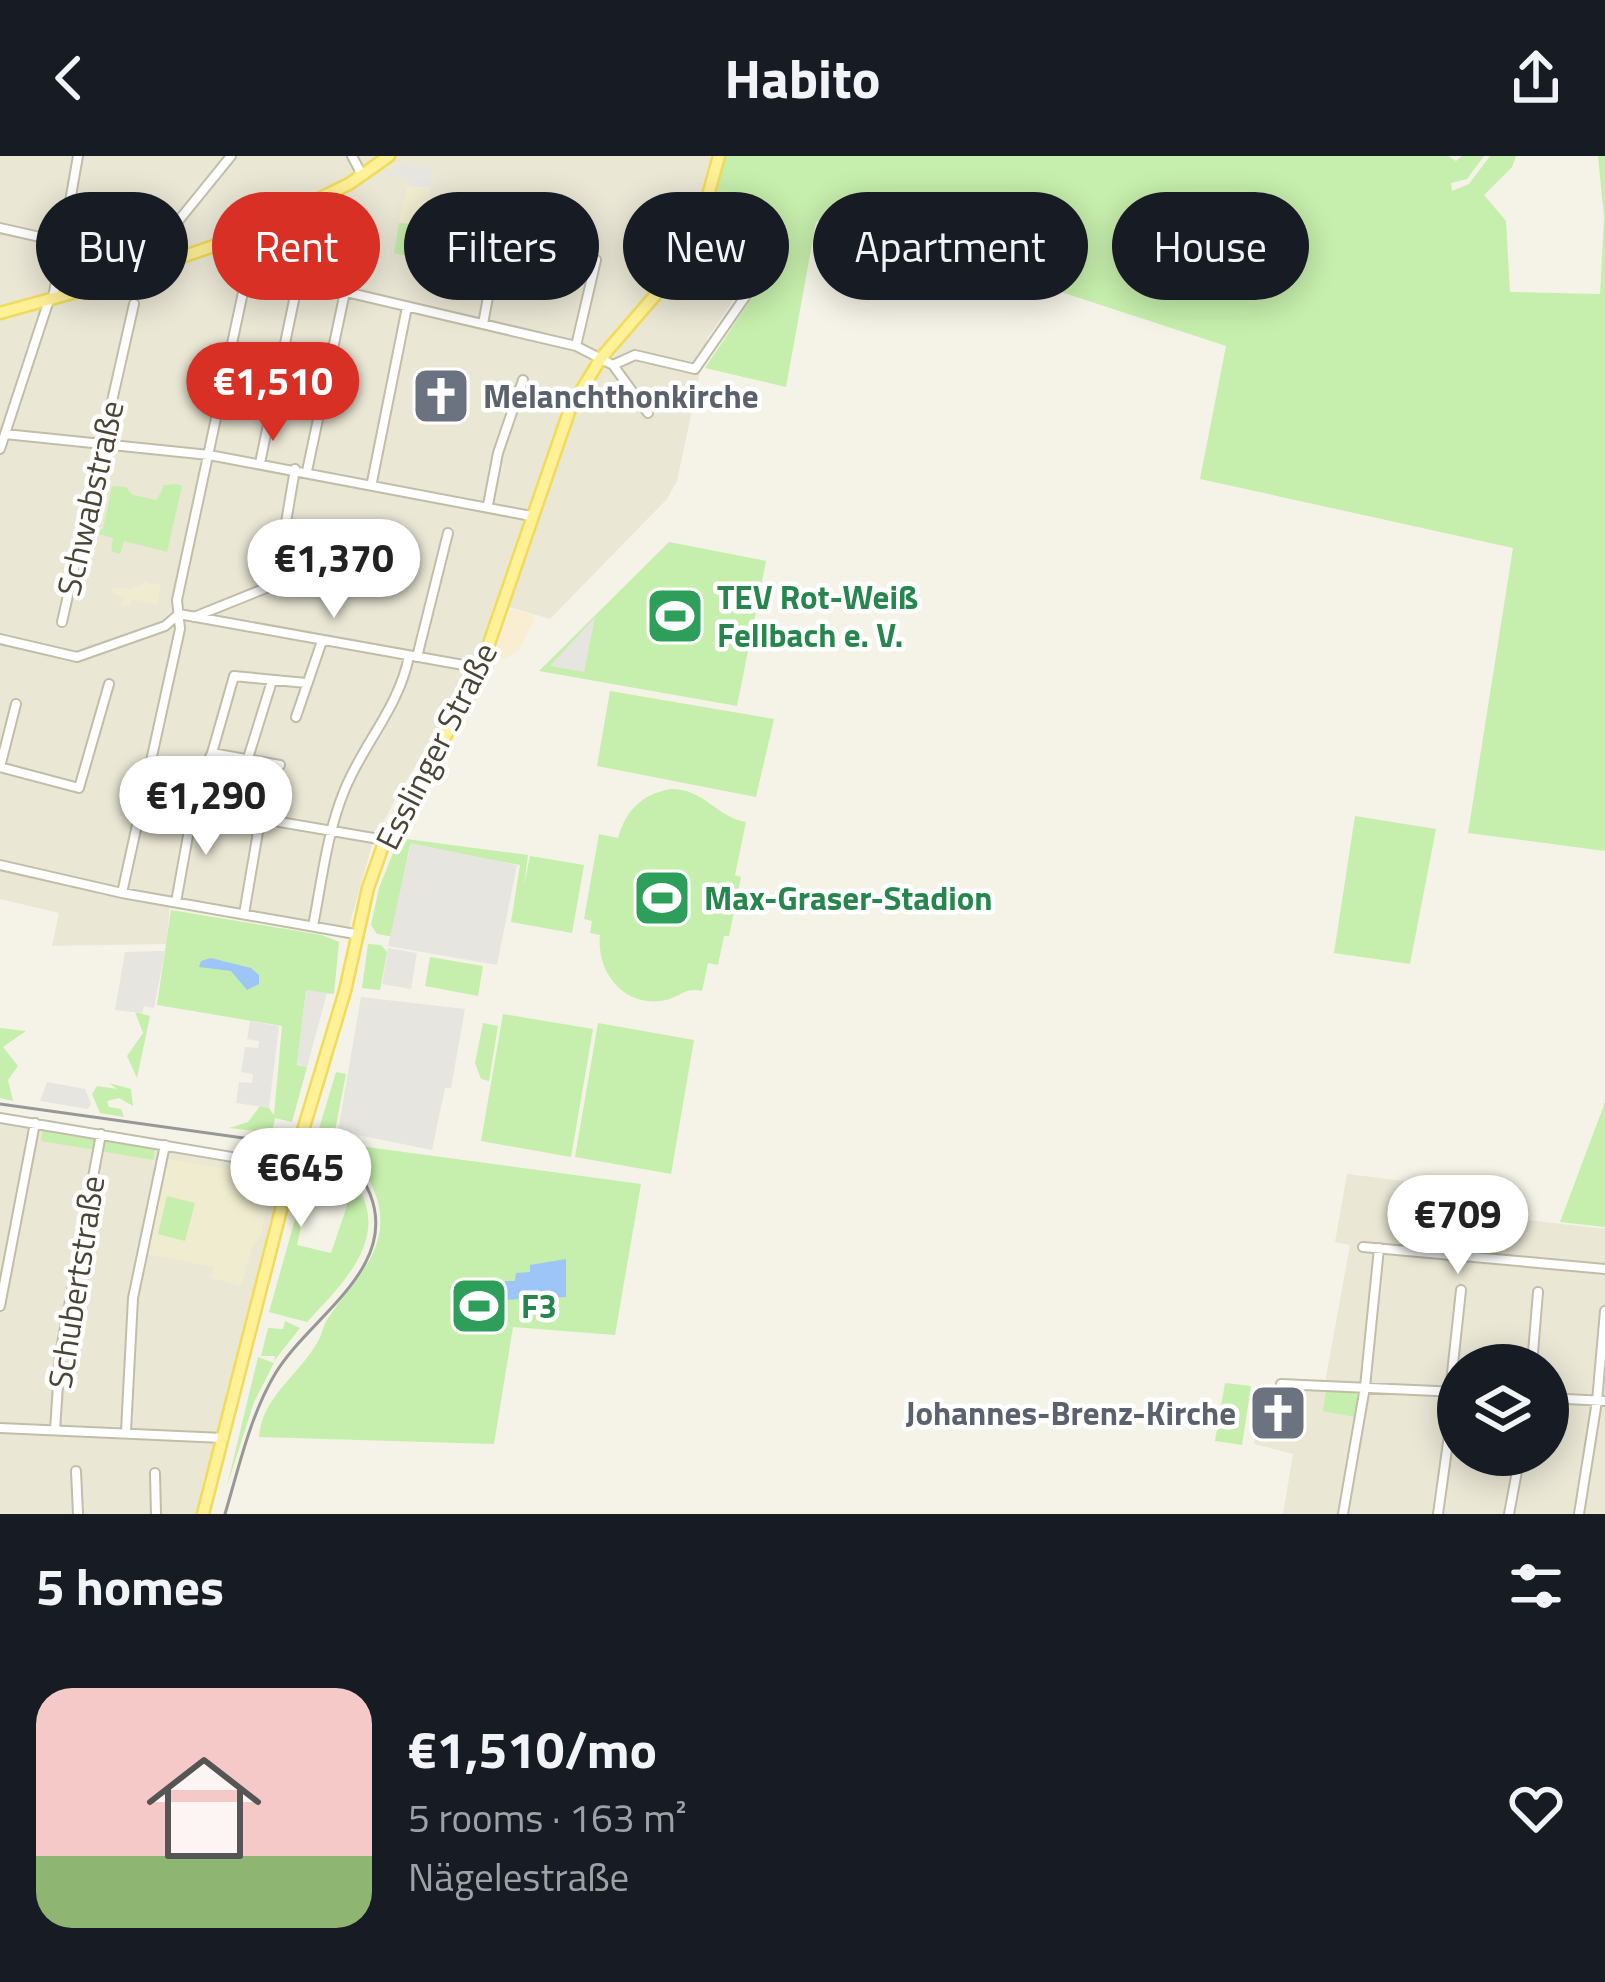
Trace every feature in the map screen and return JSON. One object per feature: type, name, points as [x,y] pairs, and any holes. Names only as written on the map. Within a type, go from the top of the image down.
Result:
[{"type":"main road","points":[[330,192],[389,156]]},
{"type":"main road","name":"Esslinger Straße","points":[[709,192],[719,156]]},
{"type":"main road","points":[[0,313],[51,300]]},
{"type":"main road","name":"Esslinger Straße","points":[[203,1514],[292,1167],[385,840],[482,668],[570,409],[651,300]]},
{"type":"street","points":[[71,192],[78,156]]},
{"type":"street","points":[[188,209],[231,156]]},
{"type":"street","points":[[352,156],[362,176]]},
{"type":"street","points":[[0,228],[36,236]]},
{"type":"street","points":[[483,324],[499,238],[596,260],[576,346]]},
{"type":"street","points":[[0,449],[51,300]]},
{"type":"street","points":[[122,892],[180,629],[177,601],[241,300]]},
{"type":"street","points":[[260,464],[294,300]]},
{"type":"street","points":[[193,617],[291,578],[282,546],[343,300]]},
{"type":"street","points":[[378,300],[576,346],[607,362],[648,413]]},
{"type":"street","points":[[607,362],[634,356],[694,369],[742,300]]},
{"type":"street","name":"Schwabstraße","points":[[62,622],[134,304]]},
{"type":"street","points":[[372,483],[406,307]]},
{"type":"street","points":[[488,506],[498,453],[523,380]]},
{"type":"street","points":[[4,434],[208,454],[531,516]]},
{"type":"street","points":[[313,926],[331,831],[355,768],[403,688],[448,533]]},
{"type":"street","points":[[179,614],[482,668]]},
{"type":"street","points":[[0,639],[77,657],[165,626],[179,614]]},
{"type":"street","points":[[296,717],[322,641]]},
{"type":"street","points":[[176,902],[189,807],[212,754],[234,676],[306,683]]},
{"type":"street","points":[[248,758],[272,681]]},
{"type":"street","points":[[16,704],[0,767],[79,788],[109,684]]},
{"type":"street","points":[[212,754],[280,765]]},
{"type":"street","points":[[145,799],[385,840]]},
{"type":"street","points":[[244,914],[260,820]]},
{"type":"street","points":[[0,865],[355,934]]},
{"type":"street","points":[[0,1118],[292,1167]]},
{"type":"street","points":[[0,1306],[34,1124]]},
{"type":"street","name":"Schubertstraße","points":[[55,1430],[60,1355],[101,1134]]},
{"type":"street","points":[[126,1431],[133,1298],[165,1144]]},
{"type":"street","points":[[1363,1247],[1605,1269]]},
{"type":"street","points":[[1343,1514],[1365,1388],[1379,1248]]},
{"type":"street","points":[[1457,1344],[1461,1290]]},
{"type":"street","points":[[1534,1344],[1538,1292]]},
{"type":"street","points":[[1579,1514],[1601,1401],[1605,1311]]},
{"type":"street","points":[[1281,1384],[1437,1391]]},
{"type":"street","points":[[1569,1399],[1601,1401]]},
{"type":"street","points":[[0,1428],[223,1438]]},
{"type":"street","points":[[76,1471],[78,1514]]},
{"type":"street","points":[[155,1473],[155,1514]]},
{"type":"street","points":[[1438,1514],[1443,1476]]},
{"type":"street","points":[[1509,1514],[1516,1476]]},
{"type":"shaded area","points":[[0,156],[727,156],[718,192],[623,192],[623,300],[733,300],[707,339],[677,481],[667,499],[550,619],[495,603],[477,659],[453,708],[399,792],[372,845],[349,927],[170,908],[166,944],[52,946],[59,913],[0,899]]},
{"type":"shaded area","points":[[401,165],[433,168],[430,187],[407,186],[407,178],[387,175]]},
{"type":"shaded area","points":[[407,186],[430,187],[430,192],[406,192]]},
{"type":"shaded area","points":[[148,581],[149,585],[161,583],[157,605],[133,599],[129,606],[121,605],[124,597],[112,593],[113,587],[130,589]]},
{"type":"shaded area","points":[[508,608],[534,615],[535,620],[519,650],[504,659],[495,652]]},
{"type":"shaded area","points":[[595,617],[584,672],[550,666]]},
{"type":"shaded area","points":[[411,843],[517,865],[497,965],[388,946]]},
{"type":"shaded area","points":[[388,948],[417,953],[411,989],[382,984]]},
{"type":"shaded area","points":[[165,951],[154,1008],[144,1006],[142,1013],[115,1010],[125,952]]},
{"type":"shaded area","points":[[306,990],[327,993],[307,1067],[297,1064]]},
{"type":"shaded area","points":[[361,997],[465,1009],[451,1088],[445,1088],[432,1150],[338,1131]]},
{"type":"shaded area","points":[[250,1021],[279,1026],[269,1108],[236,1103],[239,1082],[252,1083],[253,1074],[241,1072],[245,1047],[258,1048],[259,1041],[247,1039]]},
{"type":"shaded area","points":[[47,1082],[85,1089],[91,1104],[88,1109],[40,1101]]},
{"type":"shaded area","points":[[0,1121],[280,1172],[267,1247],[197,1514],[0,1514]]},
{"type":"shaded area","points":[[169,1159],[235,1170],[271,1182],[261,1236],[253,1245],[241,1286],[211,1278],[214,1267],[147,1254]]},
{"type":"shaded area","points":[[1347,1174],[1404,1181],[1402,1205],[1605,1229],[1605,1514],[1283,1514],[1293,1454],[1254,1444],[1266,1385],[1324,1388],[1350,1245],[1335,1242]]},
{"type":"green space","points":[[724,156],[1448,156],[1456,161],[1462,156],[1484,156],[1467,179],[1451,183],[1452,191],[1469,184],[1490,156],[1516,156],[1512,167],[1484,195],[1506,221],[1510,292],[1600,294],[1604,217],[1598,156],[1605,156],[1605,851],[1468,833],[1513,548],[1200,479],[1226,346],[1085,300],[1088,192],[813,192],[813,238],[786,387],[705,368],[750,300],[789,300],[789,192],[715,192]]},
{"type":"green space","points":[[399,223],[404,223],[404,255],[394,253]]},
{"type":"green space","points":[[164,485],[182,486],[167,552],[124,541],[120,554],[111,551],[113,538],[94,533],[103,529],[112,486],[157,500]]},
{"type":"green space","name":"TEV Rot-Weiß Fellbach e. V.","points":[[669,542],[766,561],[737,706],[539,671]]},
{"type":"green space","points":[[610,691],[774,719],[756,797],[597,766]]},
{"type":"green space","name":"Max-Graser-Stadion","points":[[671,789],[693,793],[746,822],[735,875],[741,877],[729,936],[724,936],[718,965],[708,963],[702,991],[651,1001],[616,985],[603,962],[600,935],[590,933],[592,921],[584,919],[599,834],[618,838],[637,805]]},
{"type":"green space","points":[[1355,816],[1436,829],[1410,964],[1334,953]]},
{"type":"green space","points":[[399,838],[528,855],[524,886],[530,856],[584,865],[572,933],[511,922],[520,865],[410,845],[392,932],[399,938],[377,934],[371,925],[379,888]]},
{"type":"green space","points":[[171,910],[322,935],[339,942],[334,994],[306,991],[297,1065],[307,1067],[292,1122],[275,1118],[272,1133],[229,1128],[248,1122],[260,1106],[274,1115],[282,1026],[157,1005]]},
{"type":"green space","points":[[368,944],[381,945],[387,952],[380,990],[362,988]]},
{"type":"green space","points":[[430,957],[483,966],[478,996],[425,986]]},
{"type":"green space","points":[[135,1012],[150,1016],[137,1078],[127,1056],[143,1033]]},
{"type":"green space","points":[[503,1014],[593,1029],[571,1157],[481,1141]]},
{"type":"green space","points":[[483,1023],[498,1026],[489,1081],[481,1079],[475,1063]]},
{"type":"green space","points":[[598,1023],[694,1040],[671,1174],[575,1157]]},
{"type":"green space","points":[[0,1028],[26,1031],[3,1047],[18,1066],[8,1080],[13,1101],[0,1098]]},
{"type":"green space","points":[[336,1072],[346,1074],[334,1136],[318,1132]]},
{"type":"green space","points":[[109,1083],[131,1089],[133,1106],[119,1098],[107,1101],[109,1107],[121,1109],[124,1117],[100,1113],[92,1094],[97,1086],[117,1089]]},
{"type":"green space","points":[[1605,1102],[1605,1227],[1560,1222]]},
{"type":"green space","points":[[43,1129],[99,1138],[96,1150],[41,1141]]},
{"type":"green space","points":[[106,1139],[155,1148],[153,1160],[100,1151]]},
{"type":"green space","name":"F3","points":[[322,1141],[641,1184],[615,1335],[513,1327],[494,1444],[259,1437],[267,1410],[369,1261],[380,1229],[375,1193],[366,1176]]},
{"type":"green space","points":[[319,1158],[343,1171],[357,1187],[368,1230],[355,1264],[307,1322],[269,1312],[303,1191],[308,1195],[297,1245],[331,1253],[347,1206],[343,1188],[326,1178],[325,1170],[306,1174],[309,1164]]},
{"type":"green space","points":[[167,1196],[195,1203],[185,1241],[158,1234]]},
{"type":"green space","points":[[285,1321],[300,1328],[274,1361],[275,1356],[261,1356],[268,1328],[283,1329]]},
{"type":"green space","points":[[258,1357],[274,1363],[254,1402],[227,1486]]},
{"type":"green space","points":[[1225,1383],[1251,1386],[1242,1445],[1215,1441]]},
{"type":"green space","points":[[1326,1390],[1358,1391],[1355,1417],[1323,1411]]},
{"type":"water","points":[[211,958],[251,968],[259,975],[259,984],[247,990],[231,971],[199,967]]},
{"type":"water","points":[[566,1259],[566,1297],[505,1300],[505,1281],[515,1281],[516,1273],[530,1272],[530,1265]]},
{"type":"tram line","points":[[0,1104],[315,1148],[348,1165],[366,1185],[376,1221],[372,1246],[346,1291],[290,1353],[266,1390],[225,1514]]},
{"type":"place","name":"Melanchthonkirche","points":[[441,396]]},
{"type":"place","name":"TEV Rot-Weiß Fellbach e. V.","points":[[675,616]]},
{"type":"place","name":"Max-Graser-Stadion","points":[[662,898]]},
{"type":"place","name":"F3","points":[[479,1306]]},
{"type":"place","name":"Johannes-Brenz-Kirche","points":[[1278,1413]]}]
